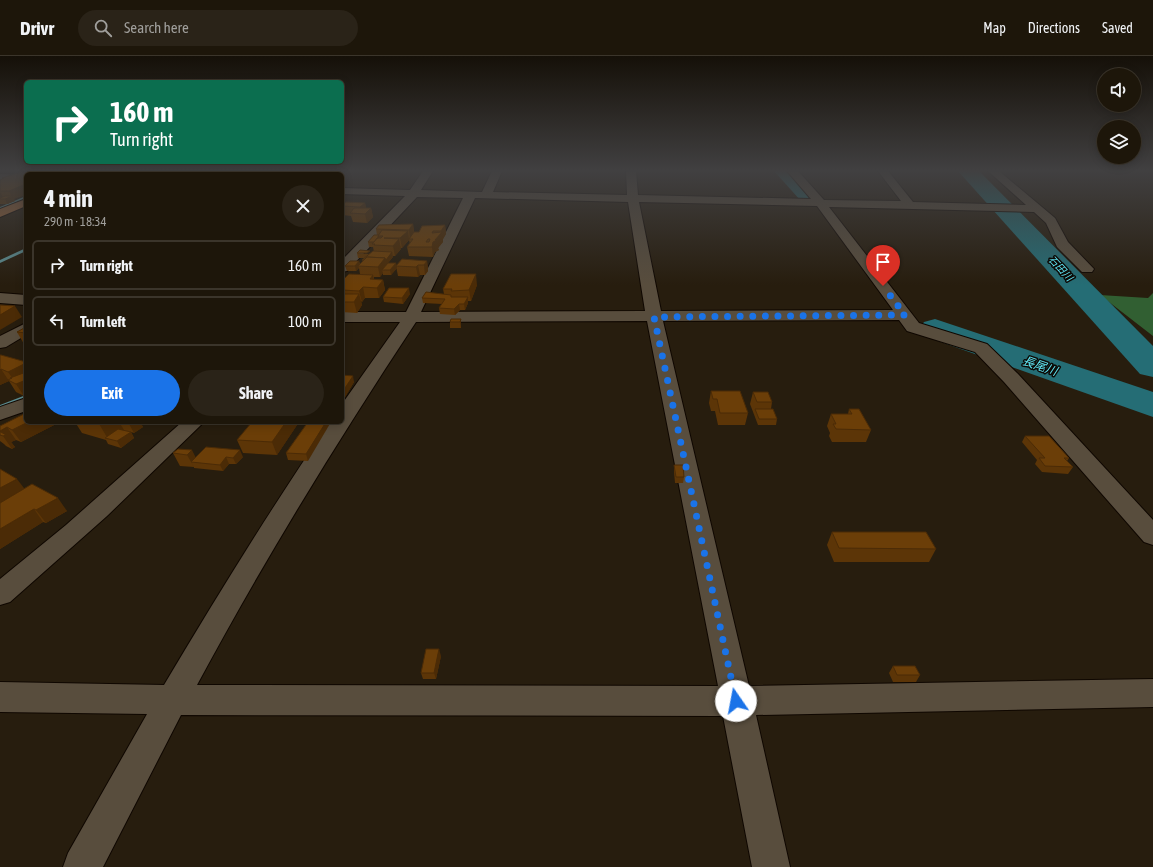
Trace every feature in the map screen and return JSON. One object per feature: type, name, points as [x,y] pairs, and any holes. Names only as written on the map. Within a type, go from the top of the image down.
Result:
[{"type":"main road","points":[[0,213],[10,209]]},
{"type":"street","points":[[344,266],[399,209]]},
{"type":"street","points":[[344,416],[411,317],[464,209]]},
{"type":"street","points":[[635,209],[654,317],[771,867]]},
{"type":"street","points":[[825,209],[913,327],[981,348],[1153,536]]},
{"type":"street","points":[[1023,209],[1038,209],[1051,221],[1062,244],[1087,269]]},
{"type":"street","points":[[0,298],[24,300]]},
{"type":"street","points":[[344,317],[905,315]]},
{"type":"street","points":[[0,343],[24,329]]},
{"type":"street","points":[[0,414],[24,405]]},
{"type":"street","points":[[0,594],[31,570],[120,491],[192,424]]},
{"type":"street","points":[[82,867],[150,739],[300,482],[339,424]]},
{"type":"street","points":[[0,697],[173,700],[736,701],[1153,693]]},
{"type":"green space","points":[[1153,293],[1153,336],[1100,295],[1148,298]]},
{"type":"building","points":[[353,209],[370,209],[365,214],[350,213]]},
{"type":"building","points":[[413,224],[409,230],[376,229],[379,225]]},
{"type":"building","points":[[445,225],[441,231],[433,231],[432,233],[442,232],[435,240],[437,240],[433,242],[432,247],[407,247],[413,239],[409,239],[414,232],[419,232],[422,226]]},
{"type":"building","points":[[382,230],[408,231],[400,238],[384,238],[399,239],[393,246],[372,244],[377,238],[381,238],[383,236],[378,236]]},
{"type":"building","points":[[374,235],[379,235],[378,238],[374,242],[368,242]]},
{"type":"building","points":[[360,250],[370,251],[367,253],[357,253]]},
{"type":"building","points":[[373,251],[392,252],[386,260],[385,258],[367,257],[362,260]]},
{"type":"building","points":[[367,257],[385,258],[378,267],[358,266]]},
{"type":"building","points":[[402,259],[427,261],[424,265],[418,265],[416,267],[396,266]]},
{"type":"building","points":[[350,261],[359,261],[355,266],[345,266]]},
{"type":"building","points":[[388,263],[396,263],[390,270],[382,270]]},
{"type":"building","points":[[349,274],[373,275],[370,279],[383,280],[377,288],[363,287],[359,291],[344,290],[344,279]]},
{"type":"building","points":[[451,274],[476,274],[469,290],[451,291],[452,289],[443,289]]},
{"type":"building","points":[[389,288],[409,288],[402,298],[383,297]]},
{"type":"building","points":[[426,292],[451,295],[451,297],[468,297],[464,304],[459,304],[454,309],[439,308],[445,299],[422,298]]},
{"type":"building","points":[[344,294],[359,294],[354,302],[344,302]]},
{"type":"building","points":[[0,305],[15,306],[0,315]]},
{"type":"building","points":[[451,319],[461,319],[460,322],[450,322]]},
{"type":"building","points":[[24,328],[24,333],[17,332]]},
{"type":"building","points":[[0,355],[24,361],[24,364],[8,372],[1,369],[0,370]]},
{"type":"building","points":[[24,373],[24,381],[16,384],[8,380],[12,378],[10,378]]},
{"type":"building","points":[[344,375],[353,376],[344,390]]},
{"type":"building","points":[[711,391],[740,391],[748,413],[720,413],[717,399],[713,399]]},
{"type":"building","points":[[753,392],[768,392],[772,402],[757,402]]},
{"type":"building","points":[[755,409],[773,409],[777,419],[759,419]]},
{"type":"building","points":[[849,409],[859,409],[871,430],[836,429],[833,424],[836,424],[831,414],[852,414]]},
{"type":"building","points":[[24,414],[24,424],[12,430],[7,427],[0,431],[0,426]]},
{"type":"building","points":[[250,424],[285,424],[272,442],[237,440]]},
{"type":"building","points":[[307,424],[325,424],[306,454],[286,453]]},
{"type":"building","points":[[118,429],[131,432],[117,441],[105,438]]},
{"type":"building","points":[[1,432],[6,435],[0,435]]},
{"type":"building","points":[[1025,436],[1049,436],[1069,458],[1064,458],[1073,467],[1045,466],[1039,458],[1045,458]]},
{"type":"building","points":[[206,447],[240,450],[233,458],[226,457],[220,465],[191,462]]},
{"type":"building","points":[[178,449],[192,450],[187,455],[173,453]]},
{"type":"building","points":[[674,465],[683,465],[684,477],[676,477]]},
{"type":"building","points":[[0,469],[17,479],[0,488]]},
{"type":"building","points":[[32,484],[58,498],[36,510],[34,509],[0,529],[0,503]]},
{"type":"building","points":[[832,532],[926,532],[936,549],[839,548]]},
{"type":"building","points":[[426,649],[439,649],[434,673],[421,673]]},
{"type":"building","points":[[893,666],[915,666],[920,675],[897,675]]},
{"type":"waterway","name":"石田川","points":[[1004,209],[1153,366]]},
{"type":"waterway","points":[[0,262],[24,250]]},
{"type":"waterway","name":"長尾川","points":[[935,329],[1153,405]]},
{"type":"waterway","points":[[0,407],[24,398]]},
{"type":"route","points":[[736,701],[654,317],[832,317],[905,315],[883,286]]}]
